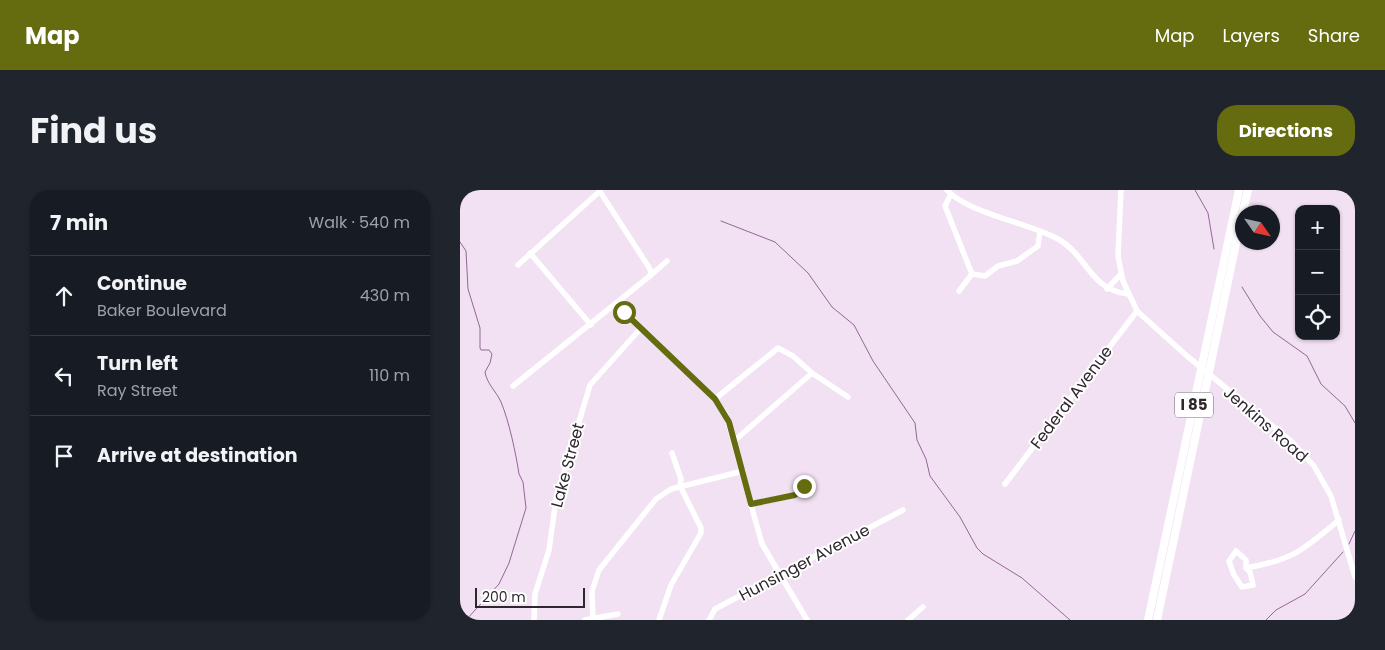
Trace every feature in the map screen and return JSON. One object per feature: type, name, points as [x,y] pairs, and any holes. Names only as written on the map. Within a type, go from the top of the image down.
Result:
[{"type":"highway","name":"I 85","points":[[1148,620],[1239,190]]},
{"type":"highway","name":"I 85","points":[[1245,205],[1248,190]]},
{"type":"highway","name":"I 85","points":[[1157,620],[1235,250]]},
{"type":"street","points":[[518,265],[599,190],[650,269],[651,275]]},
{"type":"street","name":"Jenkins Road","points":[[1121,190],[1117,249],[1121,274],[1128,294],[1137,311],[1187,356],[1292,442],[1309,460],[1326,483],[1339,520],[1355,577]]},
{"type":"street","points":[[972,274],[945,206],[949,192],[969,205],[1040,231],[1064,242],[1107,289],[1128,294]]},
{"type":"street","points":[[972,274],[985,276],[998,266],[1017,261],[1038,246],[1040,231]]},
{"type":"street","points":[[530,253],[591,325]]},
{"type":"street","points":[[513,386],[617,304],[667,261]]},
{"type":"street","points":[[959,291],[972,274]]},
{"type":"street","points":[[1107,289],[1121,274]]},
{"type":"street","points":[[617,304],[715,399],[726,415],[744,471],[756,529],[778,574],[808,620]]},
{"type":"street","name":"Federal Avenue","points":[[1005,484],[1137,311]]},
{"type":"street","name":"Lake Street","points":[[534,620],[535,594],[549,550],[556,499],[590,386],[595,377],[641,328]]},
{"type":"street","points":[[715,399],[778,348],[793,356],[812,373],[848,397]]},
{"type":"street","points":[[734,441],[812,373]]},
{"type":"street","points":[[659,620],[671,585],[701,533],[701,528],[680,486],[681,479],[672,454]]},
{"type":"street","points":[[593,619],[592,591],[599,570],[656,499],[668,490],[680,486],[744,471]]},
{"type":"street","points":[[751,504],[795,495],[800,491],[807,479]]},
{"type":"street","name":"Hunsinger Avenue","points":[[709,620],[716,609],[778,574],[903,510]]},
{"type":"street","points":[[1246,568],[1284,560],[1296,554],[1339,520]]},
{"type":"street","points":[[1236,551],[1246,560],[1246,568],[1250,572],[1253,584],[1242,587],[1234,575],[1229,561],[1236,551]]},
{"type":"street","points":[[908,620],[923,607]]},
{"type":"street","points":[[585,620],[618,614]]},
{"type":"waterway","points":[[1195,190],[1208,213],[1214,249]]},
{"type":"waterway","points":[[721,221],[775,242],[808,273],[832,307],[854,325],[873,361],[915,423],[917,440],[926,459],[930,476],[960,517],[977,548],[983,554],[1022,578],[1070,620]]},
{"type":"waterway","points":[[460,242],[466,251],[468,289],[480,328],[480,348],[481,350],[489,350],[492,354],[485,372],[507,418],[519,474],[523,482],[526,508],[509,563],[499,584],[466,620]]},
{"type":"waterway","points":[[1242,287],[1260,316],[1273,332],[1307,356],[1321,384],[1345,406],[1355,423]]},
{"type":"waterway","points":[[1349,544],[1355,531]]},
{"type":"waterway","points":[[1266,620],[1276,610],[1305,594],[1343,552]]},
{"type":"route","points":[[624,312],[715,399],[726,415],[744,471],[751,504],[795,495],[804,486]]}]
